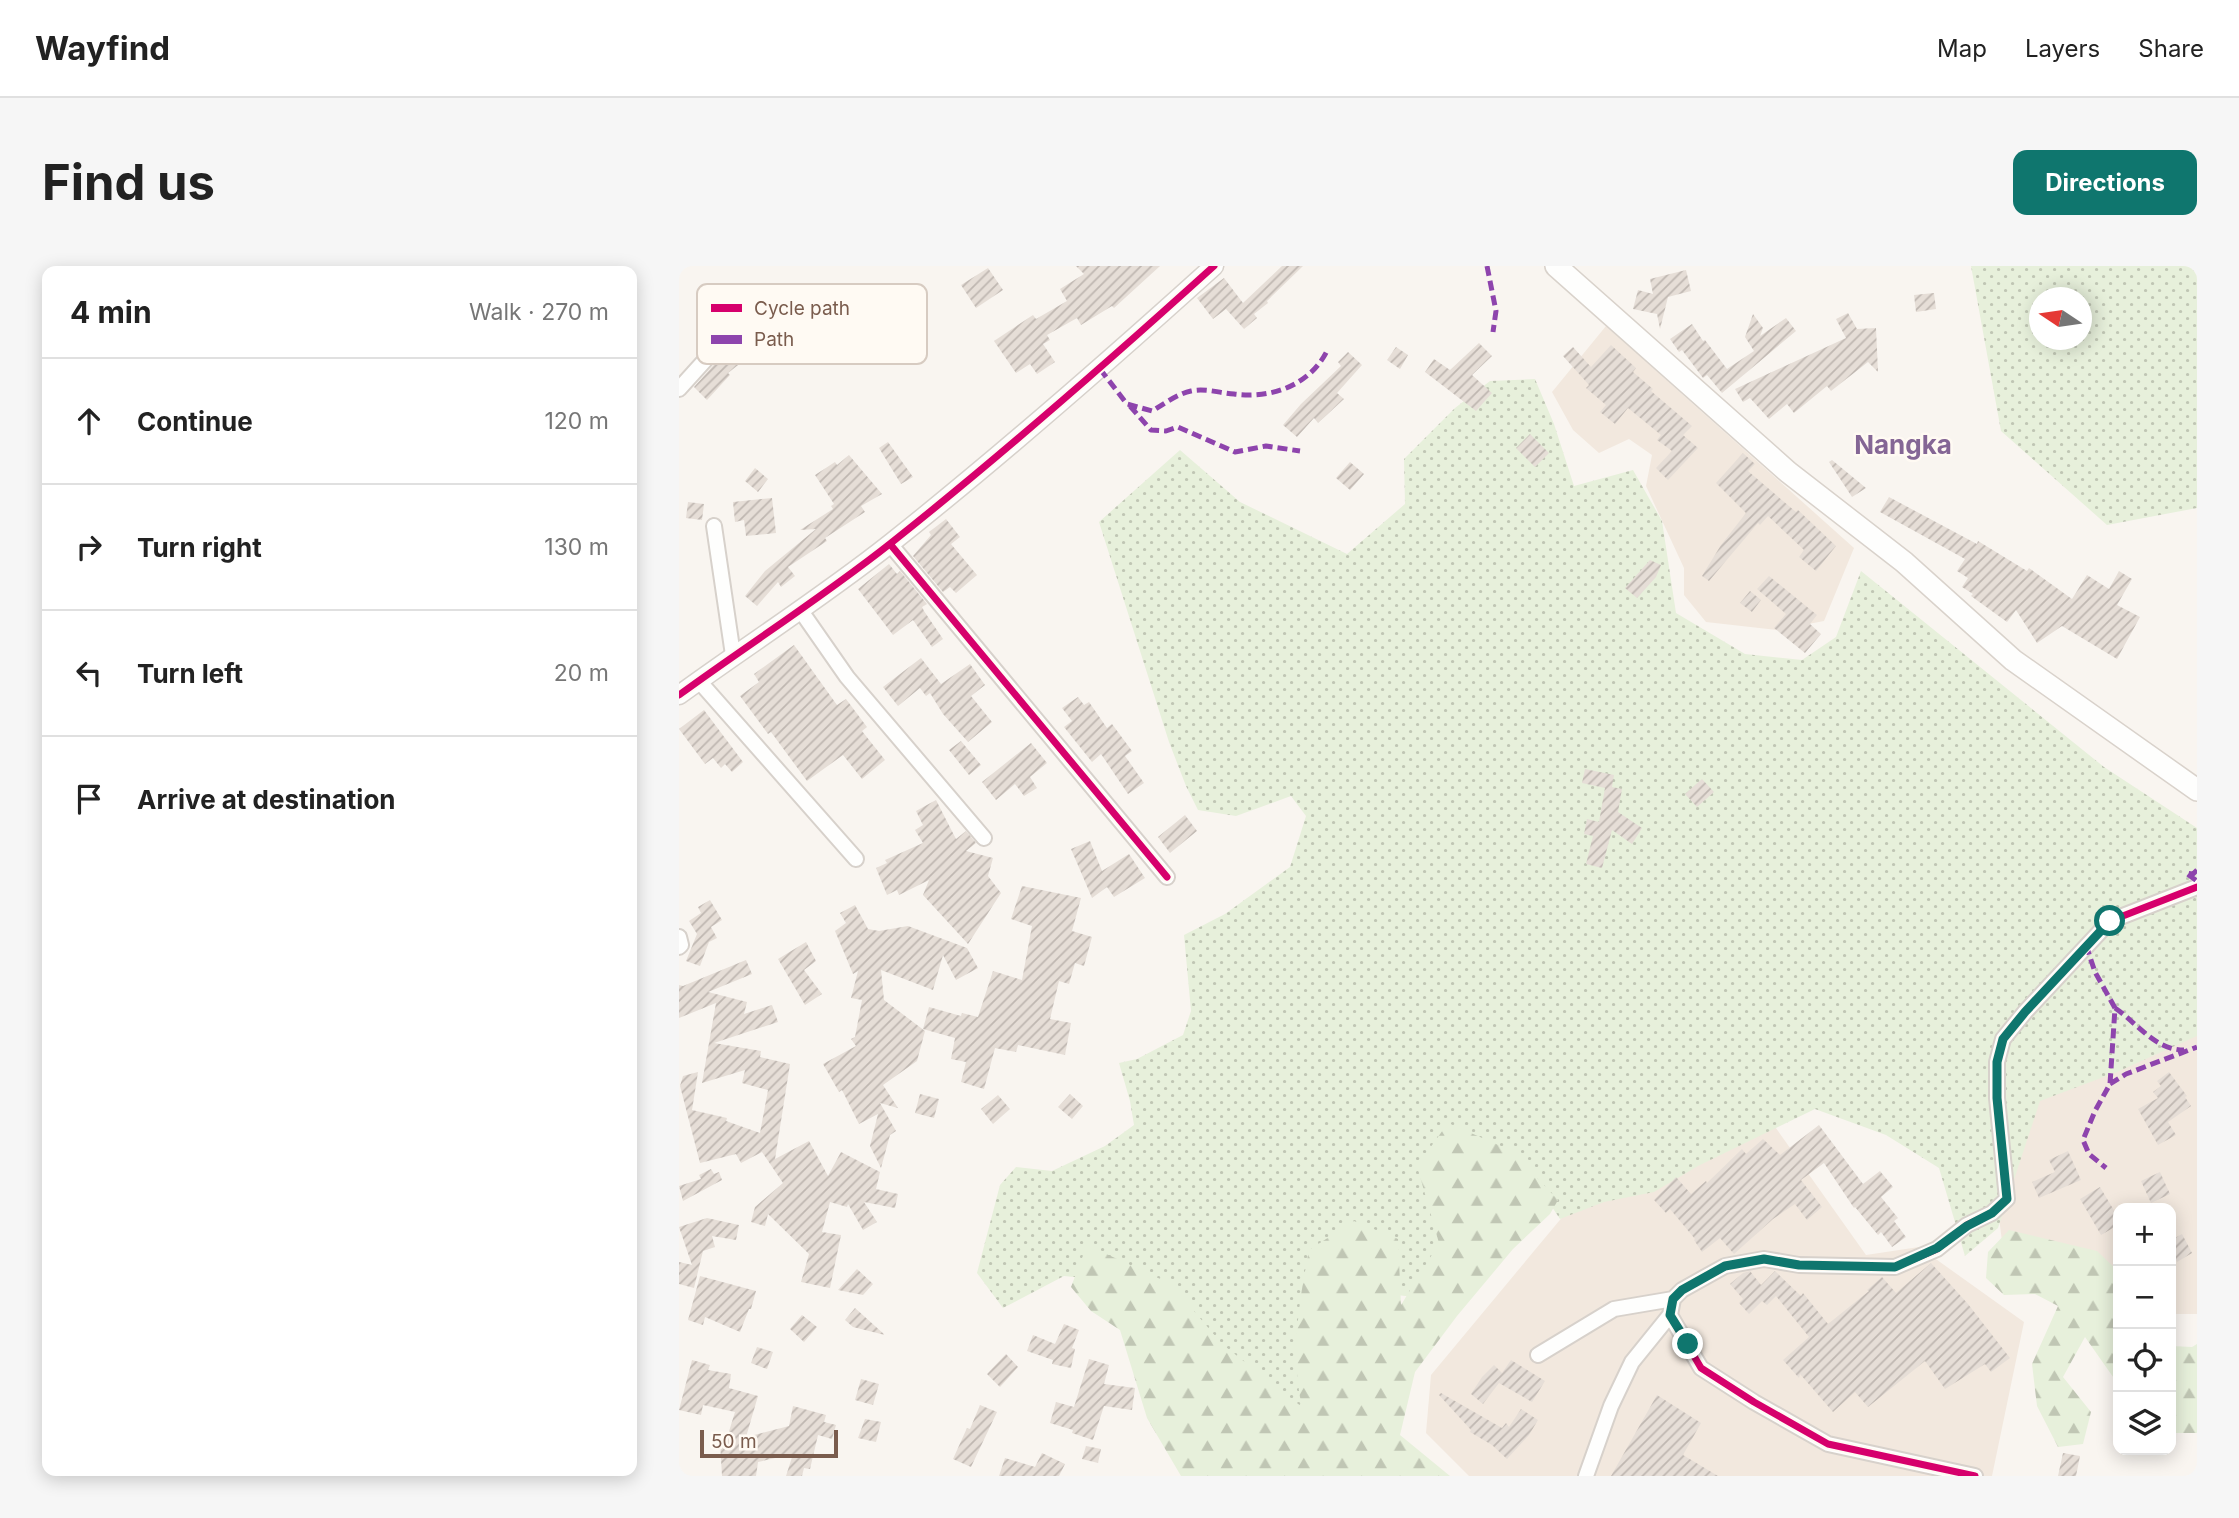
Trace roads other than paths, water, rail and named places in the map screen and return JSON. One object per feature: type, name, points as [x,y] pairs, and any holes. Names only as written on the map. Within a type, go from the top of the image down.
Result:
[{"type":"main road","points":[[1556,266],[1788,472],[1904,562],[2013,660],[2197,790]]},
{"type":"street","points":[[679,695],[800,611],[890,544],[1100,369],[1214,266]]},
{"type":"street","points":[[679,390],[702,364]]},
{"type":"street","points":[[714,526],[733,655]]},
{"type":"street","points":[[890,544],[1167,877]]},
{"type":"street","points":[[800,611],[847,677],[984,838]]},
{"type":"street","points":[[699,681],[856,859]]},
{"type":"street","points":[[1586,1476],[1611,1406],[1632,1362],[1670,1315],[1673,1299],[1682,1290],[1725,1266],[1764,1259],[1799,1265],[1895,1267],[1937,1248],[1967,1226],[1992,1213],[2007,1199],[1997,1098],[1997,1062],[2003,1039],[2110,921],[2197,887]]},
{"type":"street","points":[[679,936],[679,947]]},
{"type":"street","points":[[1538,1355],[1614,1309],[1673,1299]]},
{"type":"street","points":[[1670,1315],[1701,1368],[1828,1444],[1975,1476]]},
{"type":"district","name":"Nangka","points":[[1903,445]]}]
